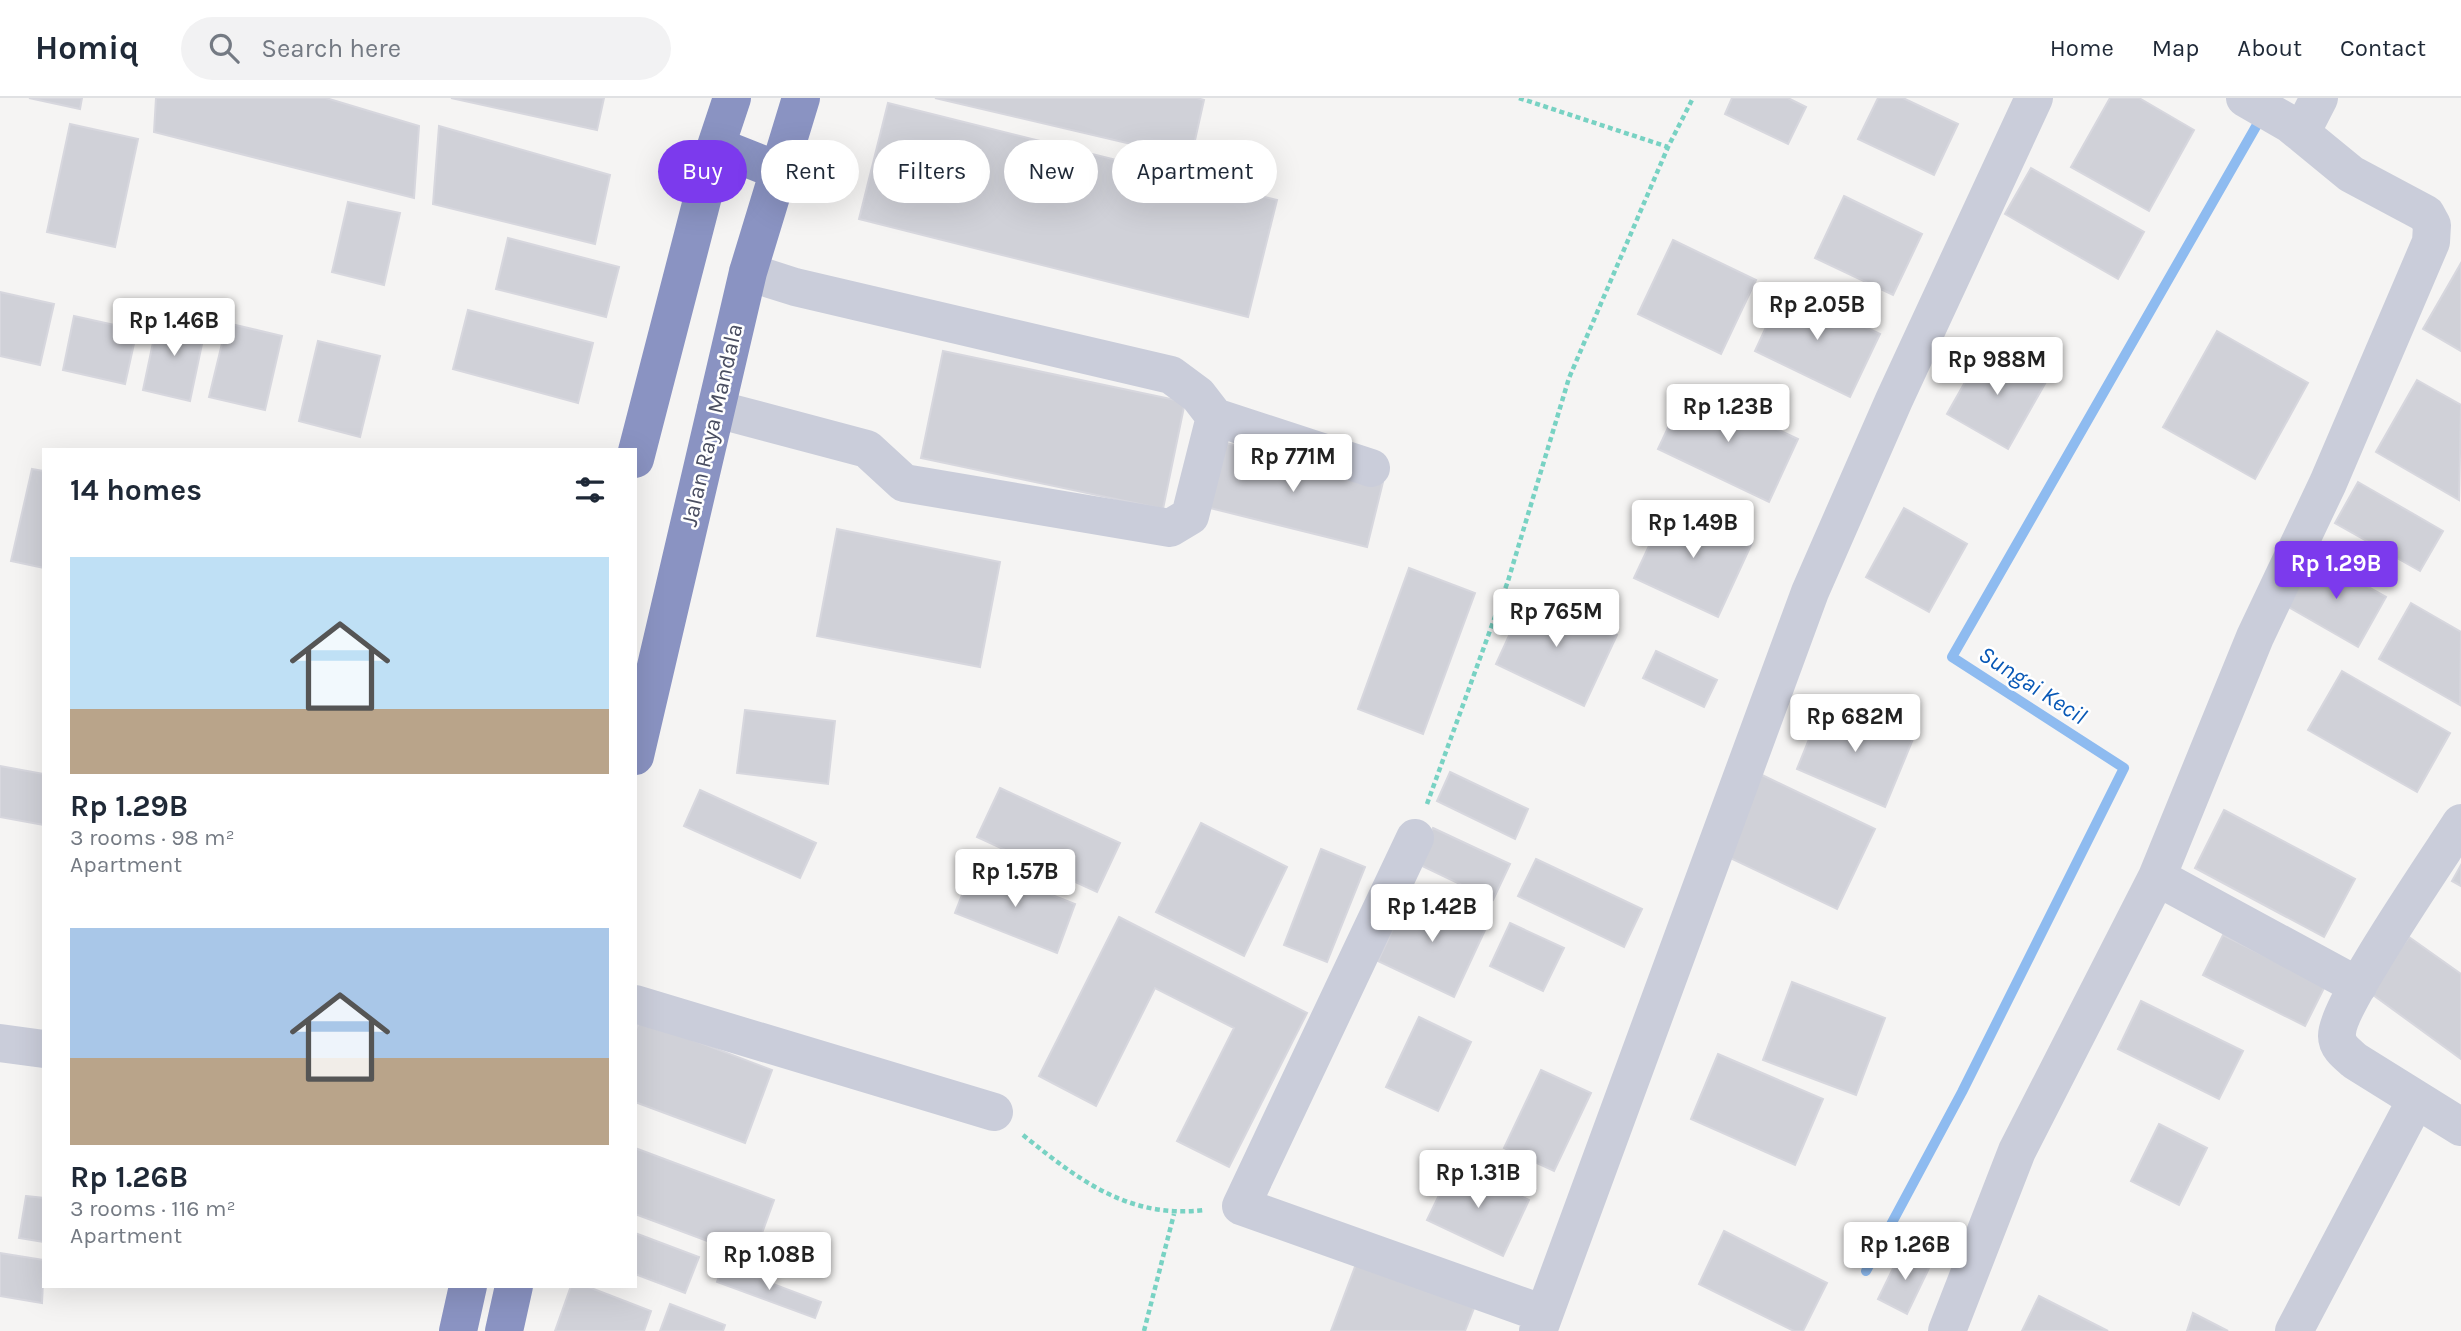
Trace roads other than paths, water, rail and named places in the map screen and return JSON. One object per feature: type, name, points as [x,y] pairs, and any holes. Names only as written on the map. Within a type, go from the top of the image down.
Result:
[{"type":"highway","points":[[718,140],[733,98]]},
{"type":"highway","name":"Jalan Raya Mandala","points":[[788,140],[801,98]]},
{"type":"highway","points":[[637,451],[701,203]]},
{"type":"highway","name":"Jalan Raya Mandala","points":[[637,747],[748,272],[769,203]]},
{"type":"highway","points":[[458,1331],[468,1288]]},
{"type":"highway","points":[[504,1331],[514,1288]]},
{"type":"street","points":[[1415,838],[1241,1206],[1541,1323],[1810,592],[1894,400],[2034,98]]},
{"type":"street","points":[[1947,1331],[2017,1151],[2157,877],[2255,637],[2328,483],[2431,242],[2432,225],[2426,214],[2351,174],[2295,129],[2245,98]]},
{"type":"street","points":[[2295,129],[2319,98]]},
{"type":"street","points":[[748,272],[795,287],[1171,375],[1198,396],[1214,417],[1371,468]]},
{"type":"street","points":[[716,409],[867,449],[904,483],[1170,528],[1190,516],[1214,417]]},
{"type":"street","points":[[2461,822],[2358,986],[2338,1026],[2339,1043],[2355,1061],[2461,1127]]},
{"type":"street","points":[[2157,877],[2358,986]]},
{"type":"street","points":[[637,1005],[994,1112]]},
{"type":"street","points":[[0,1043],[42,1049]]},
{"type":"street","points":[[2294,1331],[2416,1100]]},
{"type":"waterway","name":"Sungai Kecil","points":[[1866,1271],[1962,1092],[2124,768],[1952,657],[2262,116]]}]
